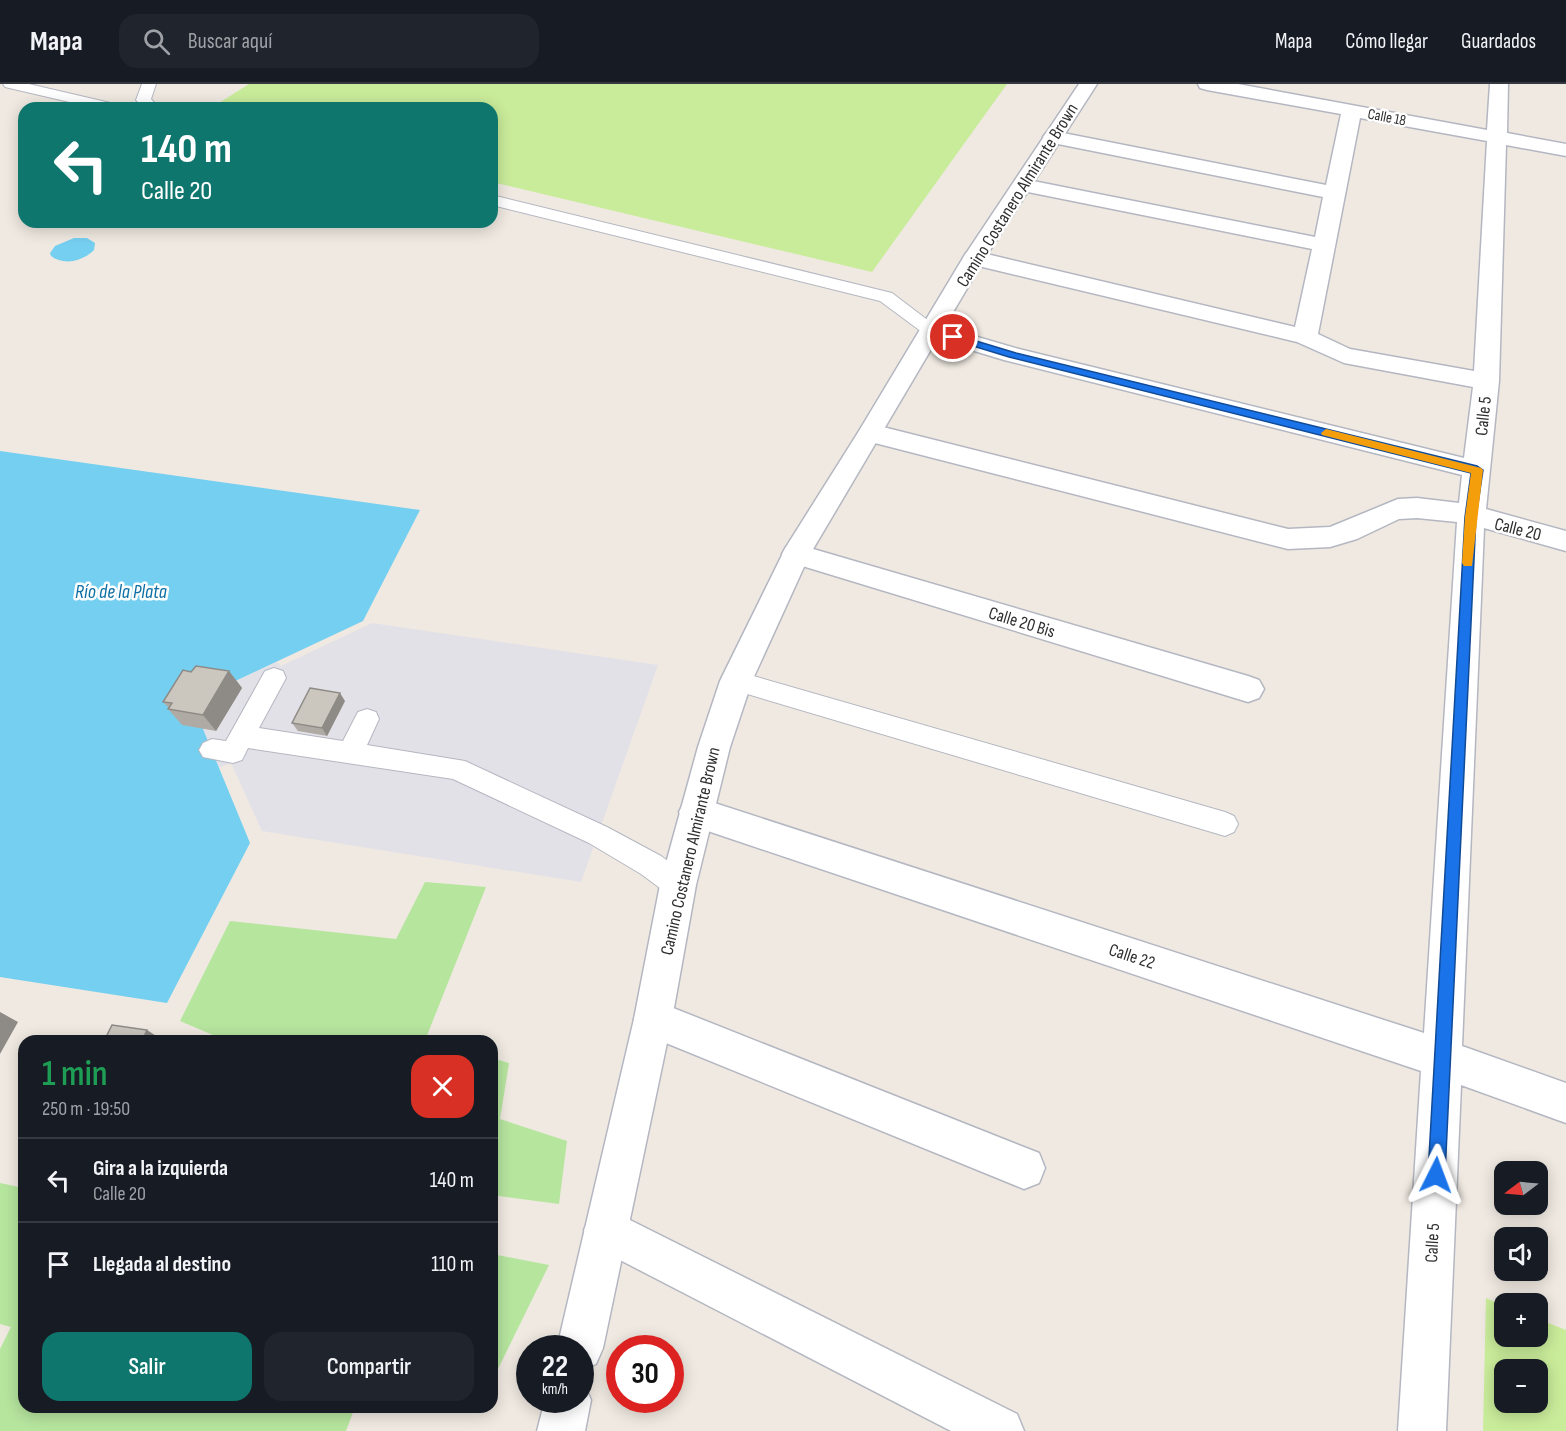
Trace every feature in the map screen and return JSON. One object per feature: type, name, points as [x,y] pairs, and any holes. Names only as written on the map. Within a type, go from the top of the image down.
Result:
[{"type":"street","name":"Camino Costanero Almirante Brown","points":[[583,1335],[653,1019],[678,885],[714,747],[736,681],[796,554],[933,331],[974,258],[1088,84]]},
{"type":"street","name":"Calle 18","points":[[1207,84],[1566,150]]},
{"type":"street","points":[[1324,105],[1329,84]]},
{"type":"street","name":"Calle 5","points":[[1422,1431],[1471,517],[1486,381],[1499,84]]},
{"type":"street","points":[[1305,337],[1352,110]]},
{"type":"street","points":[[1053,137],[1335,193]]},
{"type":"street","points":[[1023,185],[1324,245]]},
{"type":"street","points":[[974,258],[1305,337],[1344,355],[1486,381]]},
{"type":"street","points":[[933,331],[1013,355],[1477,470]]},
{"type":"street","name":"Calle 20","points":[[871,434],[1288,539],[1316,541],[1339,536],[1396,510],[1424,508],[1471,517],[1566,541]]},
{"type":"street","name":"Calle 20 Bis","points":[[796,554],[1248,689]]},
{"type":"street","name":"Calle 22","points":[[696,812],[1443,1059],[1566,1103]]},
{"type":"street","points":[[653,1019],[1024,1168]]},
{"type":"street","points":[[606,1230],[1000,1431]]},
{"type":"street","points":[[561,1431],[565,1413]]},
{"type":"lane","points":[[10,84],[88,102]]},
{"type":"lane","points":[[146,102],[143,99],[150,84]]},
{"type":"lane","points":[[498,201],[886,297],[933,331]]},
{"type":"lane","points":[[212,750],[233,752],[274,678]]},
{"type":"lane","points":[[736,681],[1225,824]]},
{"type":"lane","points":[[350,752],[367,719]]},
{"type":"lane","points":[[241,736],[456,769],[598,836],[651,865],[678,885]]},
{"type":"shaded area","points":[[372,623],[658,665],[581,882],[262,831],[231,763],[218,768],[203,729],[227,685],[277,662],[281,666]]},
{"type":"green space","points":[[249,84],[1007,84],[872,272],[498,183],[498,102],[220,102]]},
{"type":"green space","points":[[425,882],[486,887],[427,1035],[213,1035],[180,1021],[230,921],[396,939]]},
{"type":"green space","points":[[498,1060],[509,1063],[500,1119],[567,1141],[559,1204],[498,1196]]},
{"type":"green space","points":[[0,1183],[18,1187],[18,1413],[353,1413],[346,1431],[0,1431],[0,1349],[11,1327],[0,1324]]},
{"type":"green space","points":[[498,1255],[549,1265],[498,1369]]},
{"type":"green space","points":[[1486,1298],[1494,1302],[1494,1347],[1548,1347],[1548,1323],[1566,1330],[1566,1431],[1483,1431]]},
{"type":"water","points":[[74,238],[87,238],[95,243],[94,250],[73,261],[62,261],[51,256],[50,253],[55,246]]},
{"type":"water","name":"Río de la Plata","points":[[0,451],[420,510],[363,621],[227,685],[203,729],[250,843],[167,1003],[0,977]]},
{"type":"building","points":[[196,666],[229,671],[203,715],[168,709],[172,703],[163,702],[183,670],[191,672]]},
{"type":"building","points":[[310,688],[340,693],[322,728],[292,723]]},
{"type":"building","points":[[112,1025],[147,1030],[145,1035],[107,1035]]},
{"type":"slow traffic","points":[[1326,433],[1477,470],[1468,563]]},
{"type":"route","points":[[953,337],[1013,355],[1477,470],[1471,517],[1436,1175]]}]
